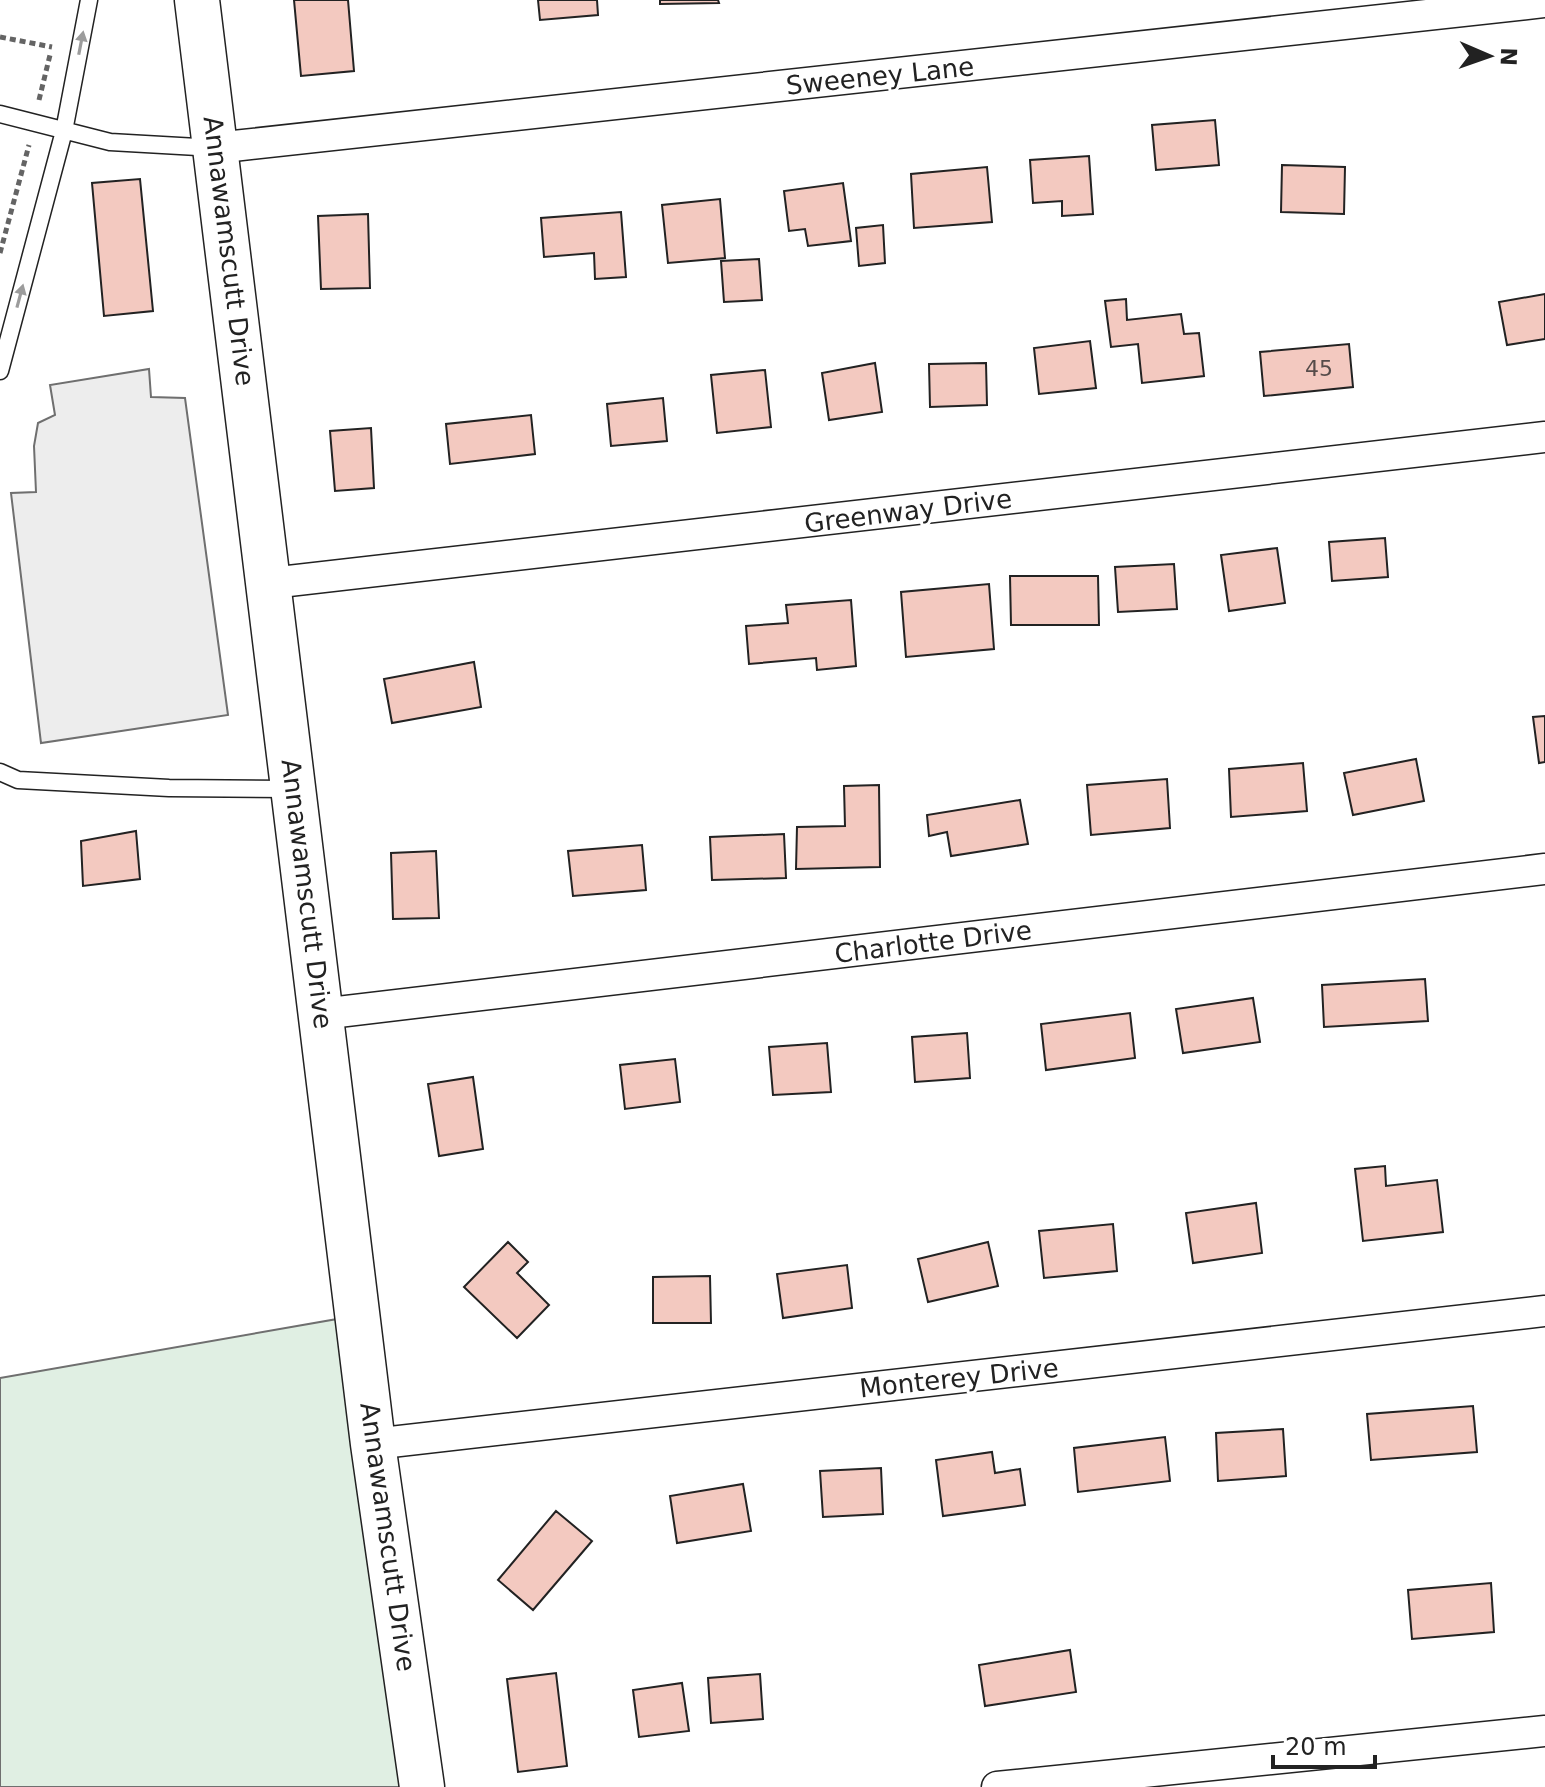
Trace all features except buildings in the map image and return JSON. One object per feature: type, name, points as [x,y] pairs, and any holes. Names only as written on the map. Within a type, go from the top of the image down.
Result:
[{"type":"street","name":"Annawamscutt Drive","points":[[197,0],[271,583],[373,1444],[422,1787]]},
{"type":"street","name":"Sweeney Lane","points":[[215,148],[1405,9],[1545,2]]},
{"type":"street","name":"Greenway Drive","points":[[271,583],[1545,437]]},
{"type":"street","name":"Charlotte Drive","points":[[321,1014],[1545,869]]},
{"type":"street","name":"Monterey Drive","points":[[373,1444],[1545,1311]]},
{"type":"street","points":[[997,1787],[1545,1731]]},
{"type":"lane","points":[[0,371],[64,131],[89,0]]},
{"type":"lane","points":[[0,114],[133,145],[215,148]]},
{"type":"lane","points":[[0,772],[18,780],[294,789]]},
{"type":"path","points":[[0,37],[52,47]]},
{"type":"green space","points":[[343,1318],[413,1787],[0,1787],[0,1378]]},
{"type":"shaded area","points":[[149,369],[151,397],[185,398],[228,715],[41,743],[11,493],[36,492],[34,446],[38,423],[55,415],[50,385]]}]
